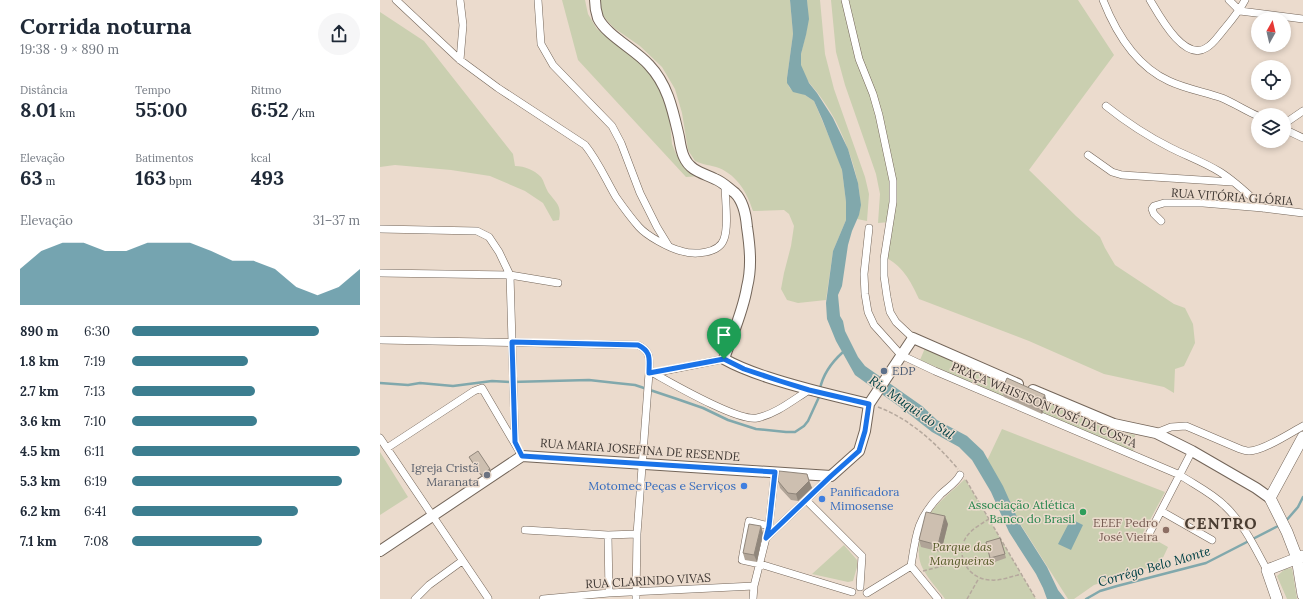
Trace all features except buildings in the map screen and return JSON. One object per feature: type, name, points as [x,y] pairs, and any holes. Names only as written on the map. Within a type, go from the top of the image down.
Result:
[{"type":"main road","points":[[595,0],[598,18],[605,28],[649,64],[665,88],[672,106],[683,156],[688,164],[693,170],[725,184],[737,195],[743,206],[750,246],[748,286],[724,359],[744,369],[816,392],[872,400]]},
{"type":"main road","points":[[831,476],[859,451],[872,400],[913,338],[1114,424],[1156,433],[1192,451],[1256,488],[1270,498],[1300,557],[1303,595]]},
{"type":"main road","points":[[1270,498],[1303,438]]},
{"type":"main road","name":"RUA MARIA JOSEFINA DE RESENDE","points":[[380,551],[522,456],[831,476]]},
{"type":"main road","points":[[1277,599],[1268,570],[1300,557]]},
{"type":"street","points":[[396,0],[460,60],[498,88],[585,145],[593,155],[617,199],[640,228],[650,236],[681,251],[693,253],[703,253],[720,246],[724,240],[726,231],[725,184]]},
{"type":"street","points":[[460,0],[463,25],[460,60]]},
{"type":"street","points":[[538,0],[541,44],[546,54],[553,65],[612,126],[621,143],[640,193],[668,245]]},
{"type":"street","points":[[845,0],[859,59],[874,94],[893,181],[893,202],[884,259],[887,298],[890,312],[896,322],[913,338]]},
{"type":"street","points":[[1103,0],[1128,47],[1139,61],[1170,82],[1224,99],[1251,112]]},
{"type":"street","points":[[1150,0],[1169,30],[1182,44],[1190,50],[1199,51],[1206,48],[1217,37],[1240,11],[1245,0]]},
{"type":"street","points":[[1229,0],[1240,11],[1303,19]]},
{"type":"street","points":[[1106,106],[1148,136],[1197,159],[1234,182],[1263,208]]},
{"type":"street","points":[[1291,119],[1303,110]]},
{"type":"street","points":[[1291,132],[1303,138]]},
{"type":"street","points":[[1088,155],[1112,172],[1122,175],[1234,182]]},
{"type":"street","name":"RUA VITÓRIA GLÓRIA","points":[[1161,221],[1154,214],[1152,209],[1154,206],[1164,203],[1203,203],[1263,208],[1303,214]]},
{"type":"street","points":[[869,228],[864,274],[868,312],[874,325],[902,355]]},
{"type":"street","points":[[380,229],[468,230],[477,231],[489,236],[499,252],[510,275],[515,442]]},
{"type":"street","points":[[380,273],[510,275],[558,283]]},
{"type":"street","points":[[380,340],[638,345],[645,349],[648,354],[651,373],[648,382],[637,534],[636,596]]},
{"type":"street","name":"PRAÇA WHISTSON JOSÉ DA COSTA","points":[[902,355],[935,371],[1180,475],[1212,495],[1226,506],[1243,528],[1268,570]]},
{"type":"street","points":[[651,373],[724,359]]},
{"type":"street","points":[[651,373],[721,408],[747,418],[756,418],[775,412],[816,392]]},
{"type":"street","points":[[387,448],[482,388],[522,456]]},
{"type":"street","points":[[1156,433],[1171,427],[1186,426],[1240,449],[1249,451],[1262,448],[1303,426]]},
{"type":"street","points":[[380,438],[462,561],[490,599]]},
{"type":"street","points":[[1149,534],[1192,451]]},
{"type":"street","points":[[752,599],[769,526],[775,472]]},
{"type":"street","points":[[766,538],[831,476]]},
{"type":"street","points":[[860,587],[864,589],[866,597],[911,566],[915,536],[920,521],[928,507],[958,479],[963,477]]},
{"type":"street","points":[[806,500],[862,556],[860,587]]},
{"type":"street","points":[[1161,512],[1212,540]]},
{"type":"street","points":[[769,526],[749,521],[742,560],[760,564],[853,596],[855,589],[860,587]]},
{"type":"street","points":[[525,530],[608,535],[637,534]]},
{"type":"street","points":[[608,535],[608,593]]},
{"type":"street","points":[[415,599],[429,585],[462,561]]},
{"type":"street","points":[[911,566],[921,571],[938,599]]},
{"type":"street","name":"RUA CLARINDO VIVAS","points":[[543,599],[608,593],[636,596],[754,586]]},
{"type":"path","points":[[872,400],[930,440],[941,449],[959,469],[1036,599]]},
{"type":"path","points":[[989,519],[965,539],[963,561],[972,574],[979,578],[993,580],[1022,574]]},
{"type":"path","points":[[921,571],[963,561]]},
{"type":"path","points":[[921,571],[928,576]]},
{"type":"path","points":[[966,599],[979,578]]},
{"type":"green space","points":[[562,0],[585,0],[588,14],[597,29],[640,60],[658,82],[669,113],[672,144],[676,154],[682,163],[701,176],[686,177],[578,60]]},
{"type":"green space","points":[[599,0],[790,0],[793,34],[787,78],[788,83],[790,88],[814,101],[842,170],[846,202],[846,220],[833,251],[826,300],[798,303],[787,300],[781,289],[794,226],[789,214],[784,210],[753,211],[745,192],[737,180],[726,171],[695,161],[688,150],[682,113],[675,89],[662,67],[640,46],[614,28],[599,10]]},
{"type":"green space","points":[[807,0],[820,0],[825,54],[834,89],[865,177],[869,194],[867,221],[857,219],[860,209],[858,182],[839,128],[821,98],[804,74],[801,66],[801,53],[807,25]]},
{"type":"green space","points":[[831,0],[1078,0],[1114,55],[1029,170],[1100,237],[1115,265],[1174,304],[1185,308],[1193,324],[1195,343],[1184,366],[1175,369],[1174,393],[1164,387],[1104,374],[1029,341],[919,299],[901,269],[883,256],[890,222],[878,223],[880,194],[876,174],[845,85],[836,52]]},
{"type":"green space","points":[[380,12],[424,41],[513,154],[515,166],[529,169],[541,177],[548,192],[559,207],[559,220],[553,221],[543,203],[525,191],[490,176],[451,170],[395,165],[380,167]]},
{"type":"green space","points":[[925,348],[1009,385],[1004,397],[920,360]]},
{"type":"green space","points":[[1047,402],[1109,430],[1135,435],[1133,454],[1042,414]]},
{"type":"green space","name":"Associação Atlética Banco do Brasil","points":[[1002,429],[1165,492],[1143,533],[1168,547],[1160,564],[1094,585],[1074,599],[1068,599],[984,467]]},
{"type":"green space","points":[[380,452],[408,497],[380,515]]},
{"type":"green space","name":"Parque das Mangueiras","points":[[965,479],[1036,599],[945,599],[925,573],[919,557],[919,545],[921,533],[925,523],[935,507]]},
{"type":"green space","points":[[844,545],[857,560],[857,567],[853,581],[848,582],[812,574]]},
{"type":"green space","points":[[1292,568],[1297,599],[1287,599],[1277,576],[1285,569]]},
{"type":"water","name":"Rio Muqui do Sul","points":[[790,0],[807,0],[809,19],[801,54],[801,65],[809,83],[833,118],[848,149],[858,183],[861,205],[848,245],[842,286],[838,295],[840,316],[843,321],[845,331],[858,357],[865,366],[922,406],[937,420],[967,436],[983,451],[1003,486],[1021,526],[1047,567],[1058,590],[1065,599],[1047,599],[1036,574],[1009,532],[991,492],[972,460],[959,447],[932,432],[855,375],[836,341],[827,319],[826,303],[833,251],[846,220],[846,202],[842,170],[814,101],[805,95],[793,92],[787,83],[793,34]]},
{"type":"water","points":[[1071,519],[1083,525],[1071,550],[1058,544]]},
{"type":"waterway","points":[[820,389],[821,383],[828,368],[843,352]]},
{"type":"waterway","points":[[380,383],[408,385],[420,383],[453,386],[492,381],[589,380],[635,385],[703,408],[728,420],[756,429],[786,432],[795,432],[804,426],[808,421],[820,394]]},
{"type":"waterway","name":"Corrégo Belo Monte","points":[[1285,522],[1298,507],[1303,497]]},
{"type":"waterway","name":"Corrégo Belo Monte","points":[[1086,599],[1100,591],[1206,563],[1280,525]]},
{"type":"place","name":"EDP","points":[[884,371]]},
{"type":"place","name":"Igreja Cristã Maranata","points":[[487,475]]},
{"type":"place","name":"Motomec Peças e Serviços","points":[[744,486]]},
{"type":"place","name":"Panificadora Mimosense","points":[[822,499]]},
{"type":"place","name":"Associação Atlética Banco do Brasil","points":[[1083,512]]},
{"type":"place","name":"EEEF Pedro José Vieira","points":[[1166,530]]},
{"type":"district","name":"CENTRO","points":[[1221,523]]},
{"type":"route","points":[[512,342],[638,345],[645,349],[648,354],[649,373],[724,359],[744,369],[809,390],[869,404],[865,431],[859,451],[766,538],[769,526],[775,472],[522,456],[515,442],[512,342]]}]
